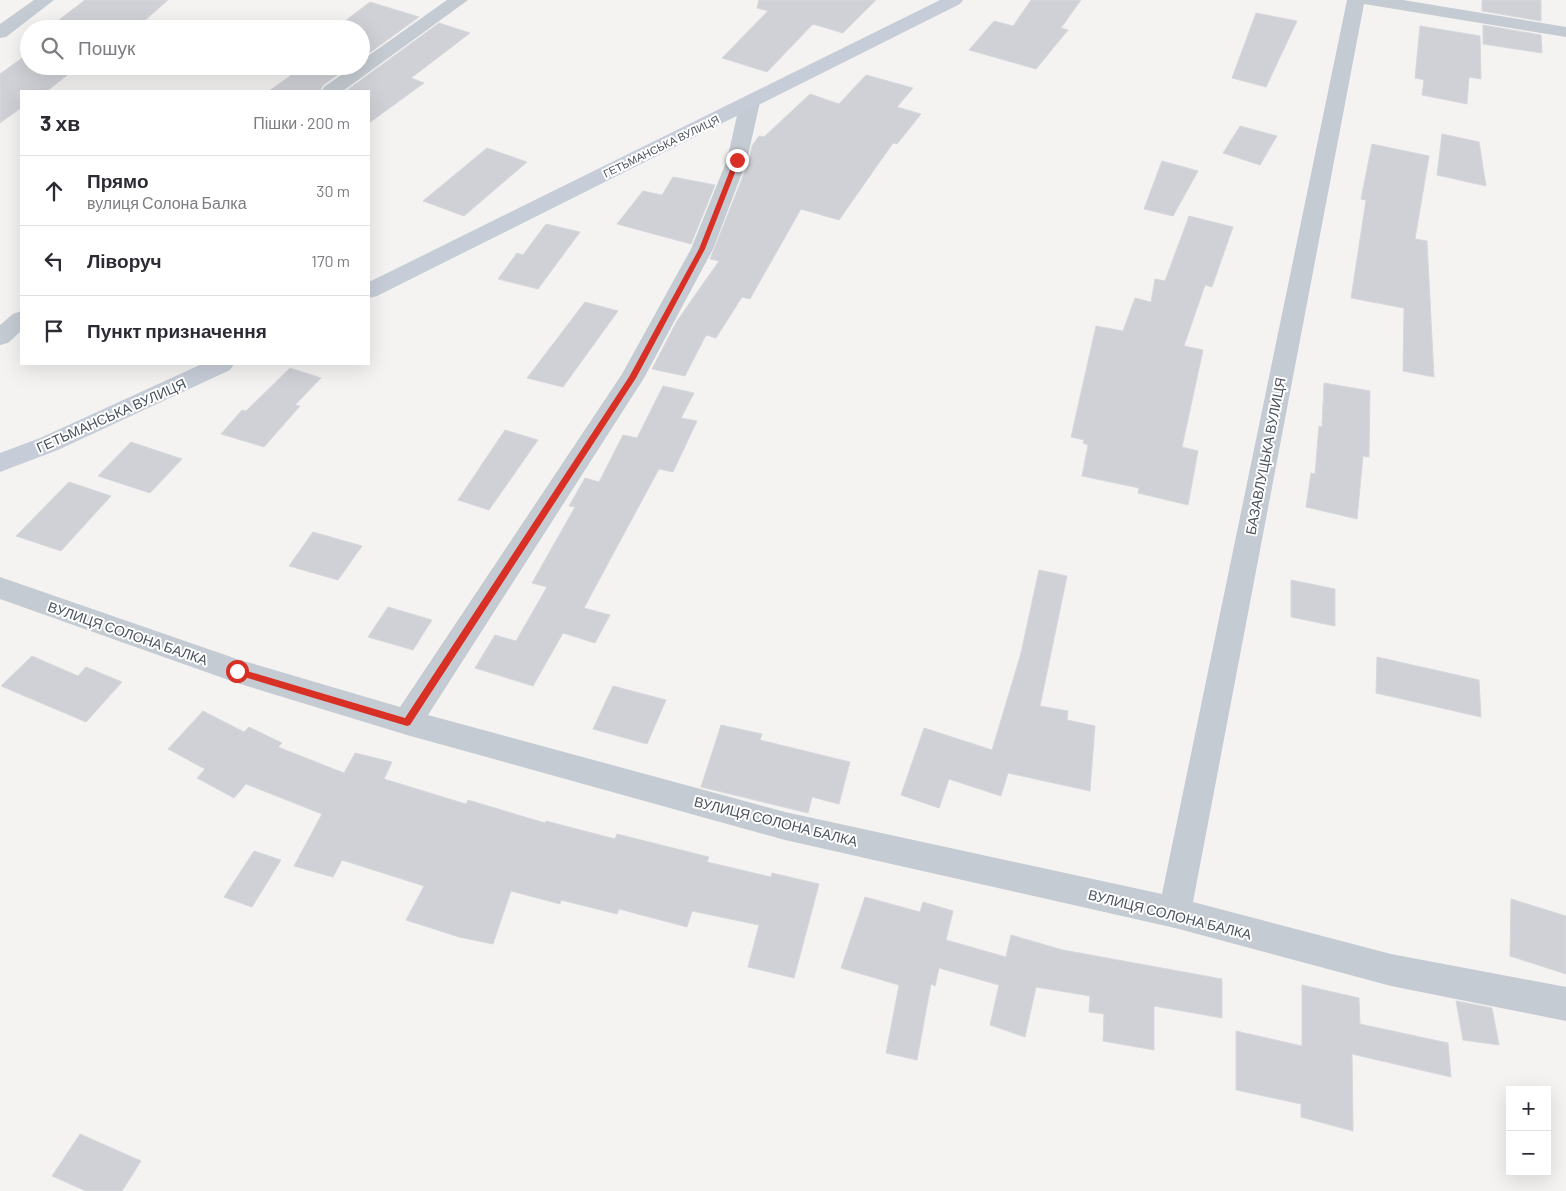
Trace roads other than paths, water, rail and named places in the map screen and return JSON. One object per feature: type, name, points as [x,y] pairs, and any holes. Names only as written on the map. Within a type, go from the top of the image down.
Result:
[{"type":"street","points":[[0,33],[45,0]]},
{"type":"street","points":[[370,63],[459,0]]},
{"type":"street","name":"ГЕТЬМАНСЬКА ВУЛИЦЯ","points":[[370,291],[954,0]]},
{"type":"street","name":"БАЗАВЛУЦЬКА ВУЛИЦЯ","points":[[1174,912],[1356,0]]},
{"type":"street","points":[[1370,0],[1566,32]]},
{"type":"street","points":[[332,90],[354,75]]},
{"type":"street","points":[[407,722],[632,378],[702,249],[737,160],[750,102]]},
{"type":"street","points":[[0,337],[20,321]]},
{"type":"street","name":"ГЕТЬМАНСЬКА ВУЛИЦЯ","points":[[0,463],[49,444],[220,365]]},
{"type":"street","name":"ВУЛИЦЯ СОЛОНА БАЛКА","points":[[0,588],[237,671],[407,722],[785,826],[1174,912],[1391,970],[1566,1004]]}]
